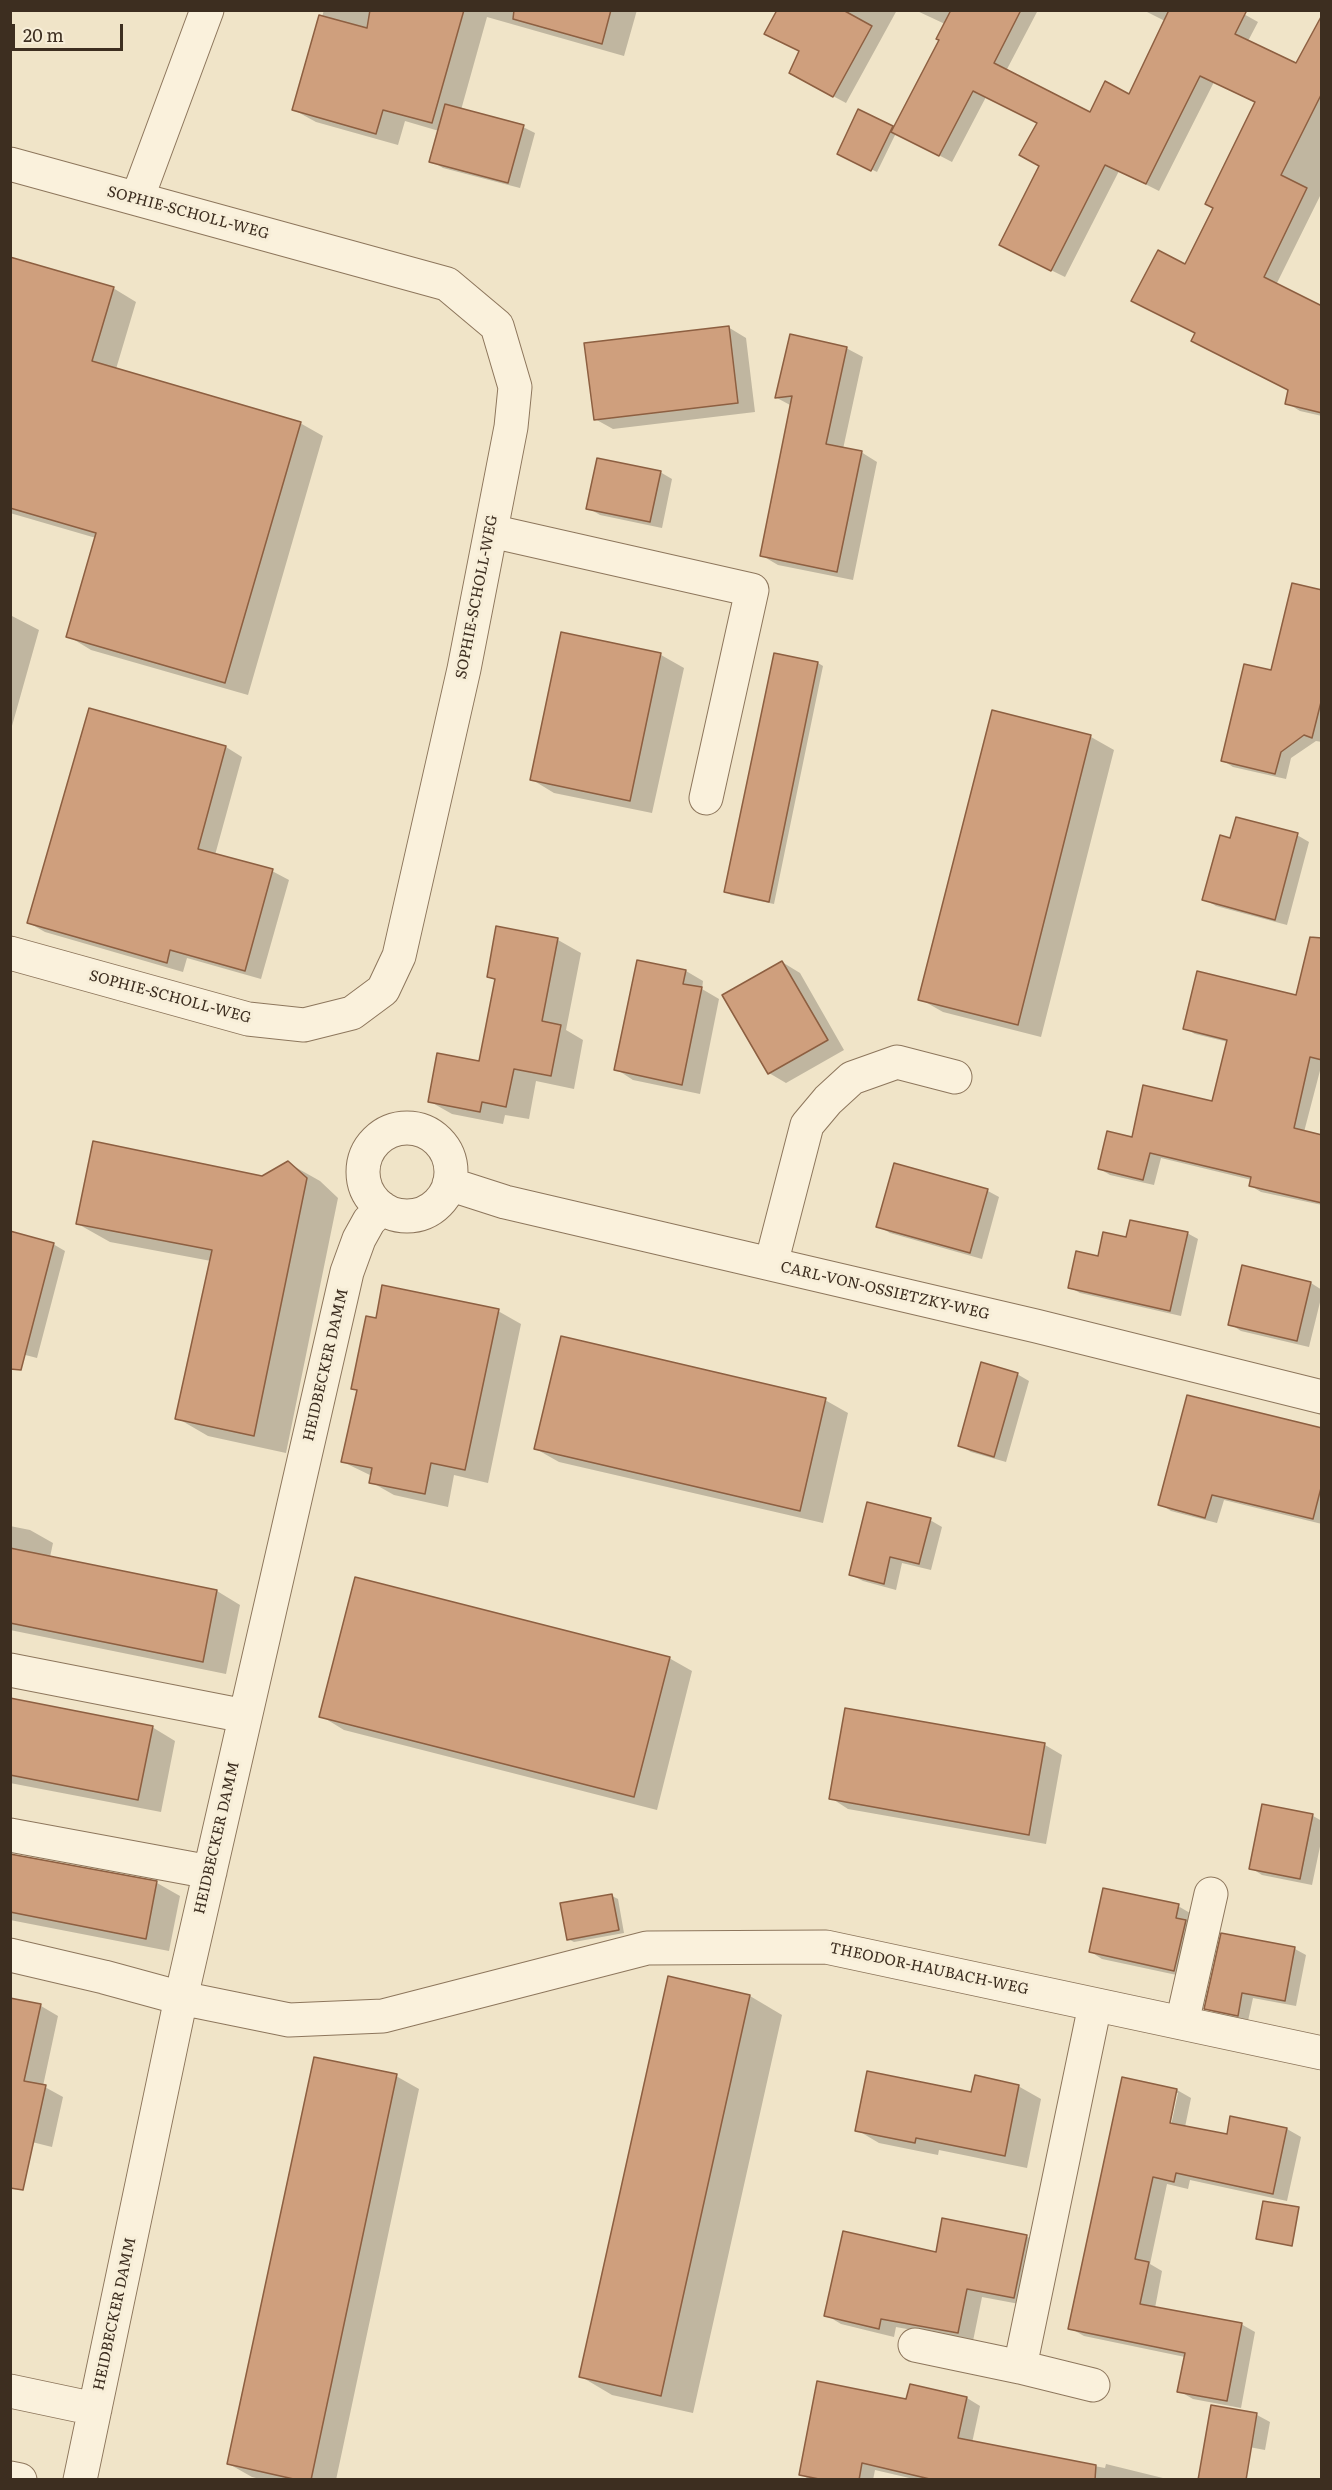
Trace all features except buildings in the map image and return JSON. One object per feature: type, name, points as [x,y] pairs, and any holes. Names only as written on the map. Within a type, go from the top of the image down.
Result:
[{"type":"street","points":[[137,199],[207,10]]},
{"type":"street","name":"SOPHIE-SCHOLL-WEG","points":[[10,164],[447,284],[497,326],[515,387],[511,427],[464,669],[399,956],[383,990],[352,1013],[304,1025],[248,1020],[10,953]]},
{"type":"street","points":[[490,531],[752,590],[706,798]]},
{"type":"street","points":[[771,1264],[807,1125],[828,1100],[852,1078],[897,1062],[954,1077]]},
{"type":"street","points":[[397,1128],[412,1128],[427,1132],[439,1141],[448,1154],[451,1168],[450,1184],[444,1196],[422,1213],[408,1216],[394,1214],[382,1208],[372,1198],[365,1185],[363,1171],[366,1156],[373,1144],[383,1134],[397,1128]]},
{"type":"street","name":"CARL-VON-OSSIETZKY-WEG","points":[[450,1184],[505,1202],[1036,1326],[1322,1397]]},
{"type":"street","name":"HEIDBECKER DAMM","points":[[80,2480],[181,1998],[347,1272],[369,1221],[382,1208]]},
{"type":"street","points":[[10,1670],[245,1716]]},
{"type":"street","points":[[10,1835],[210,1872]]},
{"type":"street","points":[[1182,2023],[1211,1893]]},
{"type":"street","name":"THEODOR-HAUBACH-WEG","points":[[10,1955],[181,1998],[289,2020],[382,2016],[647,1948],[826,1947],[1322,2053]]},
{"type":"street","points":[[1020,2367],[1095,2005]]},
{"type":"street","points":[[915,2345],[1093,2385]]},
{"type":"street","points":[[10,2391],[95,2409]]},
{"type":"street","points":[[10,2478],[20,2480]]}]
